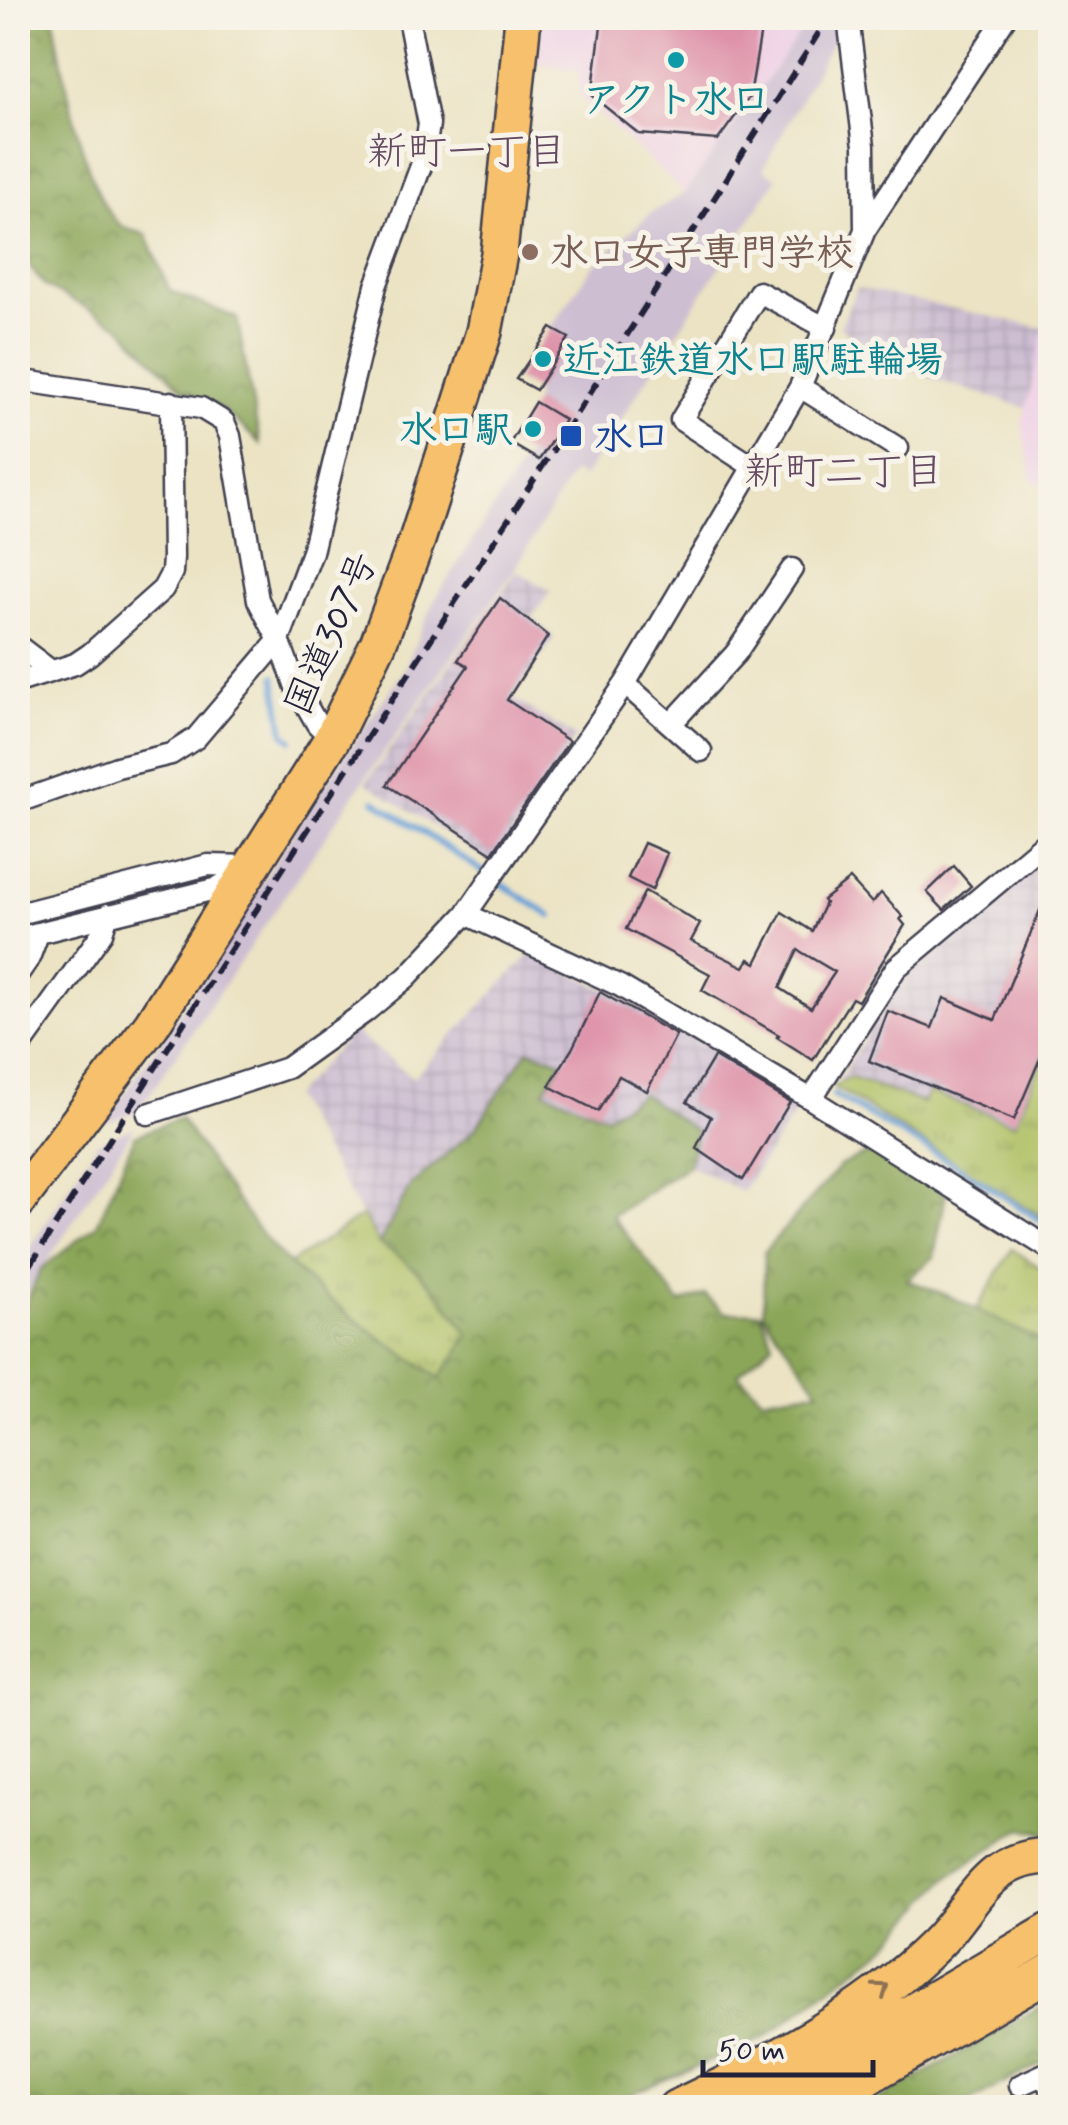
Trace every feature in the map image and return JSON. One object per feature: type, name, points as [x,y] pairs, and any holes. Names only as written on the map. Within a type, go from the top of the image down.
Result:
[{"type":"highway","name":"国道307号","points":[[18,1201],[152,1024],[332,739],[378,644],[484,332],[499,254],[523,18]]},
{"type":"highway","points":[[676,2108],[832,2024],[890,1984],[937,1943],[986,1880],[1028,1858],[1050,1856]]},
{"type":"highway","points":[[748,2108],[1050,1931]]},
{"type":"highway","points":[[813,2108],[1050,1972]]},
{"type":"street","points":[[18,802],[171,754],[196,738],[279,640],[312,552],[376,286],[424,158],[429,124],[408,18]]},
{"type":"street","points":[[848,18],[862,118],[865,230]]},
{"type":"street","points":[[148,1114],[287,1068],[407,977],[466,914],[624,684],[800,387],[865,230],[1006,18]]},
{"type":"street","points":[[752,466],[680,420],[760,292],[826,328]]},
{"type":"street","points":[[18,380],[171,402],[215,414],[224,422],[230,436],[258,600],[279,640],[296,686],[317,724],[332,739]]},
{"type":"street","points":[[800,387],[898,448]]},
{"type":"street","points":[[18,682],[74,664],[90,654],[163,589],[172,572],[171,402]]},
{"type":"street","points":[[671,724],[736,653],[792,570]]},
{"type":"street","points":[[18,646],[51,671]]},
{"type":"street","points":[[624,684],[701,750]]},
{"type":"street","points":[[812,1099],[896,968],[1050,839]]},
{"type":"street","points":[[18,914],[208,865],[252,866]]},
{"type":"street","points":[[18,974],[29,958],[28,936],[215,889],[252,866]]},
{"type":"street","points":[[18,1050],[102,933],[108,914]]},
{"type":"street","points":[[466,914],[620,986],[812,1099],[1050,1250]]},
{"type":"street","points":[[1020,2085],[1048,2078]]},
{"type":"shaded area","name":"アクト水口","points":[[533,18],[811,18],[685,193],[580,96],[578,71],[528,60]]},
{"type":"shaded area","points":[[811,18],[845,18],[763,169],[777,178],[583,478],[573,472],[513,572],[369,773],[138,1111],[105,1123],[305,814],[404,670],[434,601],[528,454],[510,443],[533,405],[536,390],[516,379],[592,267],[652,212],[685,193]]},
{"type":"shaded area","points":[[857,288],[1044,328],[1026,408],[928,377],[871,349],[840,327]]},
{"type":"shaded area","points":[[1050,295],[1050,490],[1032,479],[1022,424]]},
{"type":"shaded area","points":[[517,571],[551,591],[532,617],[554,638],[512,698],[576,737],[493,864],[366,783]]},
{"type":"shaded area","points":[[1050,853],[1050,1215],[839,1080],[904,974]]},
{"type":"shaded area","points":[[530,954],[614,993],[803,1102],[742,1191],[689,1165],[696,1131],[606,1117],[543,1091],[528,1050],[475,1129],[411,1185],[379,1244],[292,1097],[353,1031],[413,1078]]},
{"type":"shaded area","points":[[135,1127],[18,1306],[18,1266],[98,1142]]},
{"type":"green space","points":[[18,18],[54,18],[77,131],[98,192],[110,214],[126,228],[146,234],[170,291],[237,318],[260,443],[221,408],[183,390],[120,326],[45,286],[18,253]]},
{"type":"green space","points":[[1049,1044],[1050,1222],[833,1086],[850,1077],[923,1103],[929,1092],[1015,1124]]},
{"type":"green space","points":[[528,1050],[562,1061],[544,1091],[606,1116],[642,1094],[696,1131],[689,1165],[612,1216],[680,1303],[705,1295],[725,1313],[760,1312],[773,1343],[738,1374],[763,1398],[819,1390],[763,1314],[764,1252],[841,1165],[877,1149],[946,1194],[934,1257],[907,1280],[949,1296],[1050,1346],[1050,1835],[1022,1828],[948,1877],[887,1946],[763,2039],[600,2107],[18,2108],[18,1321],[41,1269],[97,1225],[135,1136],[180,1118],[246,1214],[292,1267],[364,1326],[440,1378],[469,1335],[419,1273],[379,1244],[411,1185],[475,1129]]},
{"type":"green space","points":[[363,1215],[379,1244],[403,1257],[434,1285],[470,1335],[441,1379],[359,1325],[289,1264]]},
{"type":"green space","points":[[1012,1249],[1050,1274],[1050,1350],[974,1314]]},
{"type":"green space","points":[[1050,2001],[1050,2059],[959,2107],[864,2108]]},
{"type":"building","name":"アクト水口","points":[[602,18],[763,18],[750,96],[718,140],[639,134],[592,96]]},
{"type":"building","name":"近江鉄道水口駅駐輪場","points":[[551,328],[569,338],[536,390],[516,379]]},
{"type":"building","name":"水口駅","points":[[535,402],[565,420],[539,460],[510,443]]},
{"type":"building","points":[[500,598],[548,636],[507,700],[569,741],[492,853],[387,785],[468,666],[458,660]]},
{"type":"building","points":[[644,843],[667,853],[652,890],[628,878]]},
{"type":"building","points":[[954,866],[971,886],[944,910],[927,892]]},
{"type":"building","points":[[850,879],[872,903],[881,893],[903,917],[900,919],[905,925],[858,1001],[852,998],[813,1060],[779,1035],[702,990],[710,974],[626,929],[645,891],[700,924],[691,941],[744,967],[749,959],[756,963],[782,912],[812,931],[823,900]],"holes":[[[798,950],[835,972],[811,1008],[780,988]]]},
{"type":"building","points":[[1050,886],[1050,1035],[1014,1120],[869,1061],[888,1011],[932,1028],[944,998],[995,1020]]},
{"type":"building","points":[[600,992],[676,1035],[647,1091],[619,1076],[598,1111],[549,1086]]},
{"type":"building","points":[[714,1057],[790,1102],[743,1180],[696,1148],[711,1117],[687,1102]]},
{"type":"waterway","points":[[275,676],[284,733],[292,740]]},
{"type":"waterway","points":[[375,801],[551,916]]},
{"type":"waterway","points":[[834,1095],[960,1168],[1050,1227]]},
{"type":"railway","points":[[18,1285],[828,18]]},
{"type":"place","name":"アクト水口","points":[[676,60]]},
{"type":"place","name":"水口女子専門学校","points":[[530,252]]},
{"type":"place","name":"近江鉄道水口駅駐輪場","points":[[543,359]]},
{"type":"place","name":"水口駅","points":[[533,429]]},
{"type":"place","name":"水口","points":[[571,436]]},
{"type":"district","name":"新町一丁目","points":[[467,150]]},
{"type":"district","name":"新町二丁目","points":[[844,470]]}]
